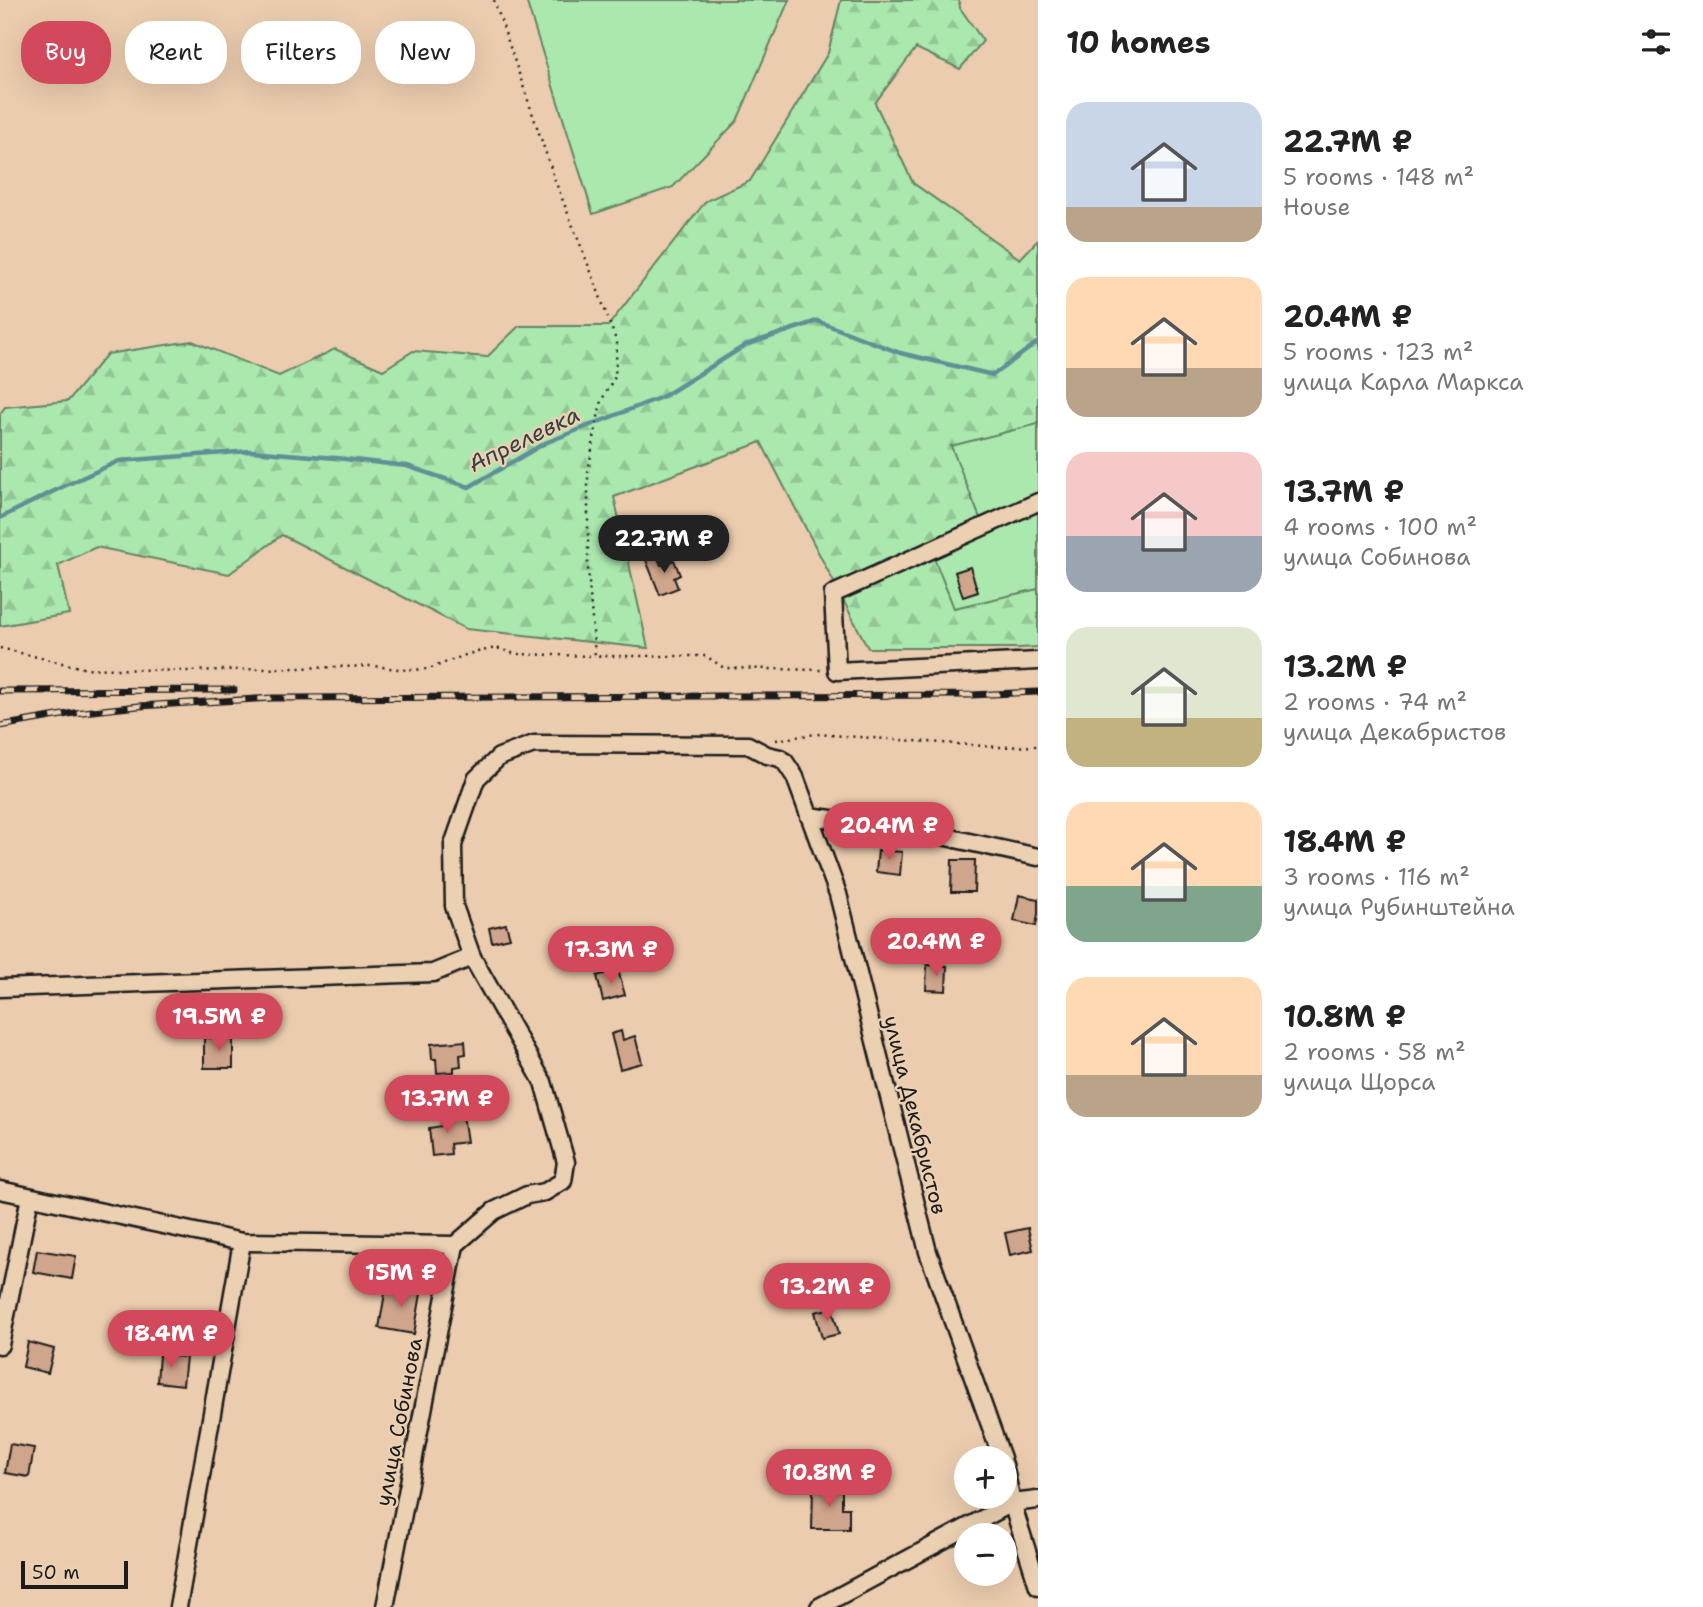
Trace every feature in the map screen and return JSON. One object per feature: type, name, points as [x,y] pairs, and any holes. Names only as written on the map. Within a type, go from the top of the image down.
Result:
[{"type":"street","points":[[1038,502],[833,594],[837,671],[1038,661]]},
{"type":"street","name":"улица Декабристов","points":[[455,1245],[494,1212],[527,1195],[545,1192],[563,1181],[566,1162],[543,1082],[472,957],[454,906],[453,845],[476,779],[499,757],[534,744],[748,745],[771,748],[795,777],[838,894],[928,1252],[998,1446]]},
{"type":"street","points":[[809,816],[919,831],[1038,857]]},
{"type":"street","points":[[0,988],[433,973],[472,957]]},
{"type":"street","points":[[0,1190],[242,1242],[455,1245]]},
{"type":"street","points":[[0,1345],[30,1198]]},
{"type":"street","points":[[178,1607],[242,1242]]},
{"type":"street","name":"улица Собинова","points":[[385,1607],[455,1245]]},
{"type":"street","points":[[1017,1502],[1038,1500]]},
{"type":"street","points":[[819,1607],[1001,1509]]},
{"type":"street","points":[[1014,1509],[1038,1586]]},
{"type":"path","points":[[494,0],[556,183],[617,343],[615,377],[601,401],[588,471],[588,570],[595,656]]},
{"type":"path","points":[[0,648],[83,668],[186,671],[373,666],[407,670],[429,669],[468,654],[496,648],[515,654],[706,656],[724,668],[837,671]]},
{"type":"path","points":[[771,748],[816,734],[999,747],[1038,746]]},
{"type":"green space","points":[[526,0],[789,0],[737,121],[673,187],[593,214]]},
{"type":"green space","points":[[841,0],[959,0],[960,8],[983,41],[960,69],[916,48],[875,103],[913,183],[1020,259],[1038,240],[1038,424],[951,446],[984,528],[934,558],[954,608],[1038,589],[1038,647],[868,648],[761,442],[614,497],[648,648],[466,629],[282,535],[229,574],[96,547],[58,565],[69,614],[0,626],[0,414],[5,407],[68,401],[107,354],[192,341],[279,376],[335,349],[383,370],[413,351],[487,357],[519,326],[608,326],[706,201],[750,181],[828,53]]},
{"type":"green space","points":[[1038,377],[1038,640],[946,642],[826,435]]},
{"type":"building","points":[[657,556],[661,565],[674,560],[680,575],[674,578],[678,588],[660,595],[646,560]]},
{"type":"building","points":[[970,567],[978,592],[963,597],[955,572]]},
{"type":"building","points":[[878,850],[902,852],[900,875],[876,872]]},
{"type":"building","points":[[952,860],[975,860],[974,892],[951,892]]},
{"type":"building","points":[[1019,895],[1038,899],[1036,926],[1014,921]]},
{"type":"building","points":[[506,924],[510,938],[492,942],[489,928]]},
{"type":"building","points":[[927,965],[947,966],[946,991],[926,990]]},
{"type":"building","points":[[618,970],[625,995],[603,1001],[597,976]]},
{"type":"building","points":[[621,1031],[623,1040],[635,1036],[642,1063],[620,1069],[611,1034]]},
{"type":"building","points":[[233,1037],[233,1068],[204,1068],[204,1038]]},
{"type":"building","points":[[465,1041],[466,1054],[460,1055],[461,1066],[454,1067],[454,1072],[437,1073],[431,1044]]},
{"type":"building","points":[[463,1115],[467,1142],[450,1144],[451,1154],[432,1156],[429,1128],[442,1126],[440,1118]]},
{"type":"building","points":[[1028,1228],[1033,1250],[1010,1255],[1005,1233]]},
{"type":"building","points":[[37,1250],[76,1256],[72,1279],[33,1272]]},
{"type":"building","points":[[405,1285],[422,1288],[414,1334],[379,1328],[386,1287],[402,1289]]},
{"type":"building","points":[[832,1308],[839,1334],[822,1338],[815,1312]]},
{"type":"building","points":[[28,1342],[54,1349],[48,1373],[23,1367]]},
{"type":"building","points":[[159,1355],[186,1357],[183,1385],[157,1382]]},
{"type":"building","points":[[10,1444],[34,1448],[29,1477],[5,1473]]},
{"type":"building","points":[[813,1486],[842,1487],[842,1508],[849,1508],[849,1529],[812,1529]]},
{"type":"waterway","name":"Апрелевка","points":[[0,518],[119,461],[251,451],[407,466],[469,487],[545,443],[664,396],[746,345],[817,321],[900,353],[993,375],[1038,342]]},
{"type":"railway","points":[[0,691],[234,690]]},
{"type":"railway","points":[[0,726],[74,713],[139,706],[273,698],[971,695],[1038,692]]}]
